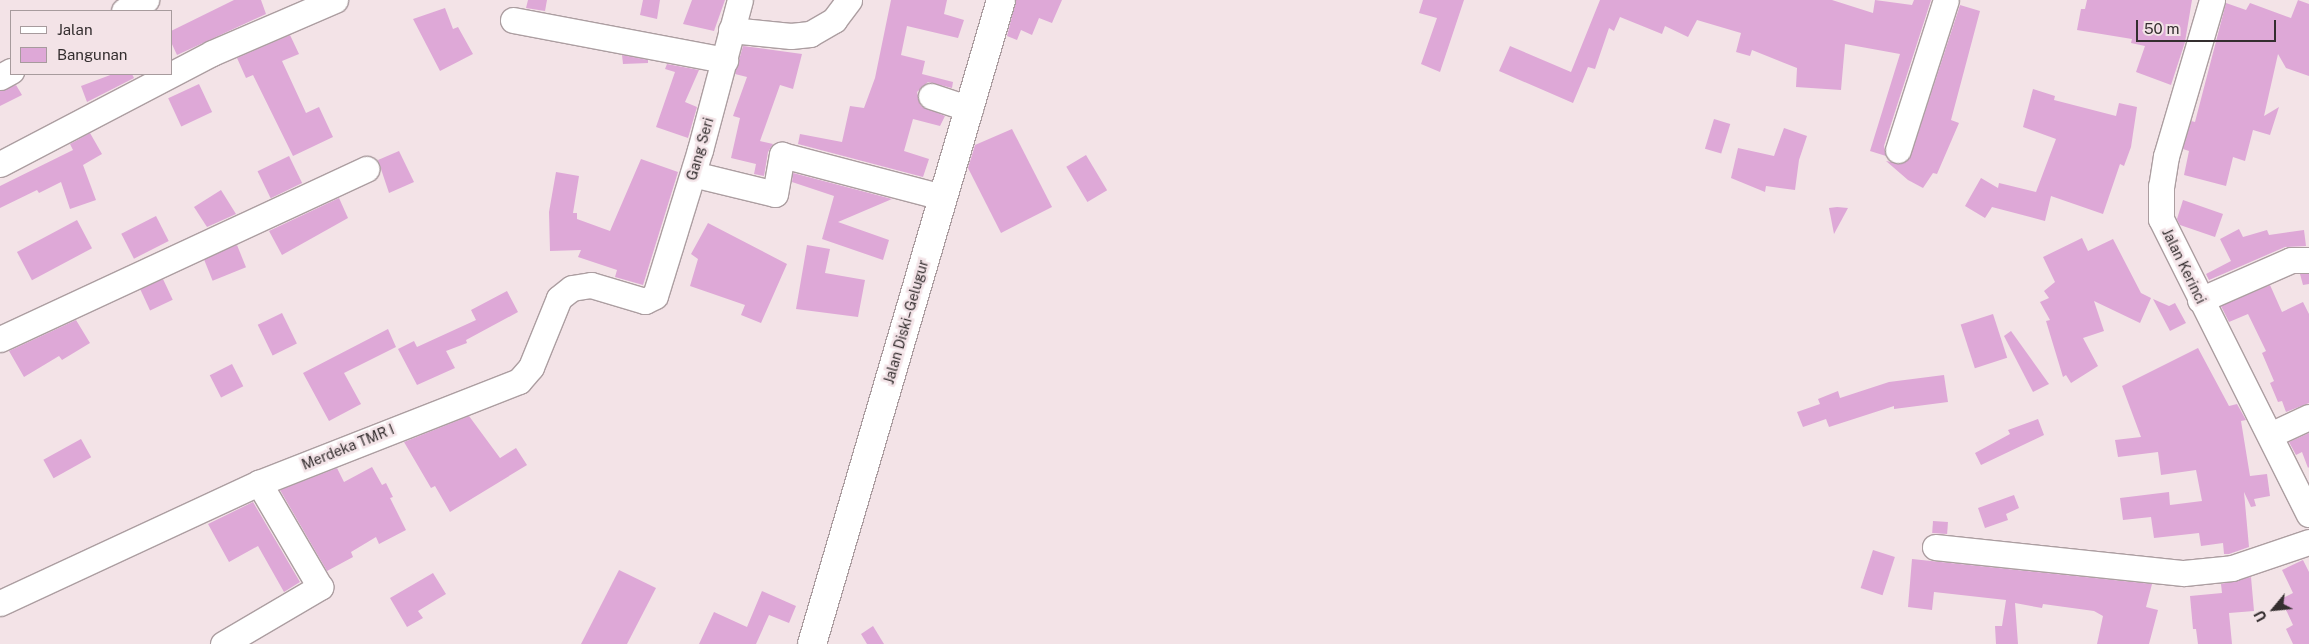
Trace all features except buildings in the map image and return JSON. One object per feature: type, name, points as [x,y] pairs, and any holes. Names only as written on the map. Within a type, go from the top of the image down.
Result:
[{"type":"main road","name":"Jalan Diski–Gelugur","points":[[812,644],[1001,0]]},
{"type":"street","points":[[126,10],[146,0]]},
{"type":"street","points":[[172,75],[212,53],[335,0]]},
{"type":"street","name":"Gang Seri","points":[[655,296],[693,174],[740,0]]},
{"type":"street","points":[[731,30],[791,36],[810,34],[834,20],[849,0]]},
{"type":"street","points":[[1898,150],[1946,0]]},
{"type":"street","name":"Jalan Kerinci","points":[[2212,0],[2166,156],[2160,186],[2161,219],[2309,514]]},
{"type":"street","points":[[512,20],[725,60]]},
{"type":"street","points":[[0,164],[49,141],[171,75]]},
{"type":"street","points":[[931,96],[970,109]]},
{"type":"street","points":[[693,174],[775,194],[782,155],[942,197]]},
{"type":"street","points":[[0,339],[367,169]]},
{"type":"street","points":[[2200,300],[2291,260],[2309,260]]},
{"type":"street","name":"Merdeka TMR I","points":[[0,603],[259,483],[519,381],[532,367],[559,298],[572,288],[591,285],[645,301],[655,296]]},
{"type":"street","points":[[2270,435],[2309,417]]},
{"type":"street","points":[[224,644],[320,587],[259,483]]},
{"type":"street","points":[[1935,547],[2184,573],[2232,568],[2309,542]]}]
